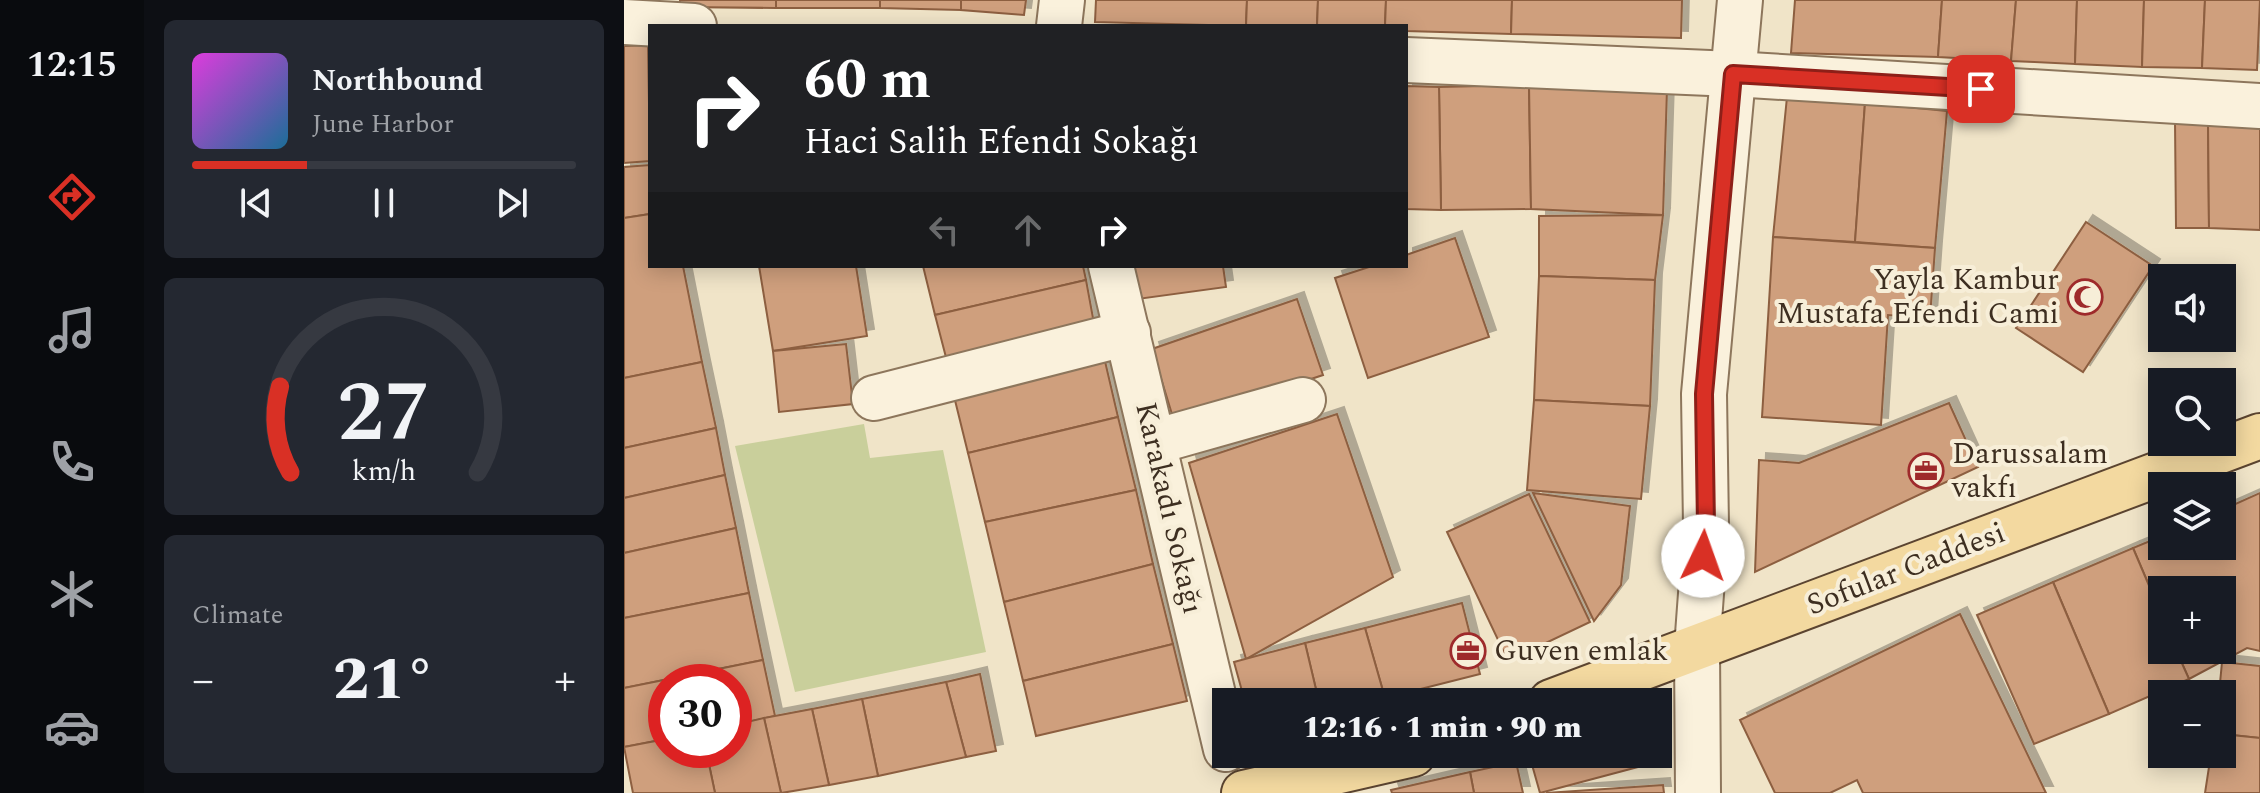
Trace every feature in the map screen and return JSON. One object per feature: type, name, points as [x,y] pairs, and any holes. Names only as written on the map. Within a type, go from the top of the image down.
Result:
[{"type":"main road","name":"Sofular Caddesi","points":[[1589,688],[2260,436]]},
{"type":"main road","points":[[1244,793],[1352,768]]},
{"type":"street","points":[[1059,24],[1062,0]]},
{"type":"street","points":[[1698,793],[1695,754],[1697,648],[1706,526],[1704,394],[1740,0]]},
{"type":"street","points":[[624,22],[659,24]]},
{"type":"street","points":[[1408,60],[1733,74],[2260,106]]},
{"type":"street","name":"Karakadı Sokağı","points":[[1112,268],[1212,692]]},
{"type":"street","points":[[874,398],[1128,333]]},
{"type":"street","points":[[1154,442],[1303,400]]},
{"type":"street","name":"Karakadı Sokağı","points":[[1230,768],[1236,793]]},
{"type":"green space","points":[[864,424],[870,458],[943,450],[986,652],[795,692],[735,446]]},
{"type":"building","points":[[680,0],[776,0],[776,8],[680,7]]},
{"type":"building","points":[[776,0],[880,0],[880,8],[776,8]]},
{"type":"building","points":[[880,0],[961,0],[961,10],[880,8]]},
{"type":"building","points":[[961,0],[1026,0],[1024,15],[961,10]]},
{"type":"building","points":[[1096,0],[1247,0],[1246,24],[1095,22]]},
{"type":"building","points":[[1247,0],[1318,0],[1317,24],[1246,24]]},
{"type":"building","points":[[1318,0],[1386,0],[1385,24],[1317,24]]},
{"type":"building","points":[[1386,0],[1512,0],[1511,34],[1408,31],[1408,24],[1385,24]]},
{"type":"building","points":[[1512,0],[1682,0],[1681,38],[1511,34]]},
{"type":"building","points":[[1795,0],[1942,0],[1938,57],[1791,53]]},
{"type":"building","points":[[1942,0],[2016,0],[2011,61],[1938,57]]},
{"type":"building","points":[[2016,0],[2077,0],[2075,64],[2011,61]]},
{"type":"building","points":[[2077,0],[2144,0],[2142,67],[2075,64]]},
{"type":"building","points":[[2144,0],[2205,0],[2202,68],[2142,67]]},
{"type":"building","points":[[2205,0],[2260,0],[2257,70],[2202,68]]},
{"type":"building","points":[[648,45],[648,161],[624,163],[624,46]]},
{"type":"building","points":[[1529,85],[1531,209],[1441,210],[1439,87]]},
{"type":"building","points":[[1529,85],[1667,89],[1663,215],[1531,209]]},
{"type":"building","points":[[1408,86],[1439,87],[1441,210],[1408,209]]},
{"type":"building","points":[[1787,97],[1865,103],[1855,242],[1773,237]]},
{"type":"building","points":[[1865,103],[1947,111],[1935,248],[1855,242]]},
{"type":"building","points":[[2175,121],[2208,122],[2209,228],[2176,228]]},
{"type":"building","points":[[2208,122],[2260,127],[2260,230],[2209,228]]},
{"type":"building","points":[[648,165],[648,214],[624,218],[624,167]]},
{"type":"building","points":[[648,214],[648,268],[683,268],[702,362],[624,378],[624,218]]},
{"type":"building","points":[[1663,215],[1655,280],[1539,276],[1539,216]]},
{"type":"building","name":"Yayla Kambur Mustafa Efendi Cami","points":[[2086,222],[2150,264],[2148,274],[2083,372],[2016,328]]},
{"type":"building","points":[[1773,237],[1935,248],[1930,318],[1888,315],[1881,425],[1762,417]]},
{"type":"building","points":[[1455,238],[1489,337],[1368,378],[1335,278],[1366,268],[1408,268],[1408,254]]},
{"type":"building","points":[[759,268],[856,268],[867,336],[773,351]]},
{"type":"building","points":[[923,268],[1083,268],[1086,280],[935,315]]},
{"type":"building","points":[[1133,268],[1223,268],[1226,287],[1138,299]]},
{"type":"building","points":[[1539,276],[1655,280],[1650,406],[1534,400]]},
{"type":"building","points":[[1086,280],[1095,329],[948,365],[935,315]]},
{"type":"building","points":[[1297,299],[1323,375],[1175,424],[1152,349]]},
{"type":"building","points":[[846,344],[853,404],[779,412],[773,351]]},
{"type":"building","points":[[1104,357],[1118,417],[968,453],[951,384]]},
{"type":"building","points":[[702,362],[716,428],[624,448],[624,378]]},
{"type":"building","points":[[1534,400],[1650,406],[1641,499],[1527,490]]},
{"type":"building","points":[[1949,403],[1978,467],[1755,572],[1759,460],[1799,463]]},
{"type":"building","points":[[1337,414],[1393,577],[1246,659],[1189,463]]},
{"type":"building","points":[[1118,417],[1136,490],[985,522],[968,453]]},
{"type":"building","points":[[716,428],[725,475],[624,498],[624,448]]},
{"type":"building","points":[[725,475],[736,528],[624,553],[624,498]]},
{"type":"building","points":[[1136,490],[1153,564],[1004,602],[985,522]]},
{"type":"building","points":[[1533,493],[1630,506],[1621,585],[1594,621]]},
{"type":"building","points":[[2260,493],[2260,651],[2247,648],[2236,654],[2236,576],[2148,576],[2148,583],[2133,548],[2148,542],[2148,560],[2236,560],[2236,504]]},
{"type":"building","points":[[1529,494],[1590,622],[1508,661],[1447,532]]},
{"type":"building","points":[[736,528],[749,593],[624,618],[624,553]]},
{"type":"building","points":[[2133,548],[2148,583],[2148,664],[2182,664],[2189,679],[2148,680],[2148,697],[2109,714],[2053,582]]},
{"type":"building","points":[[1153,564],[1173,644],[1023,681],[1004,602]]},
{"type":"building","points":[[2053,582],[2109,714],[2034,744],[1977,615]]},
{"type":"building","points":[[749,593],[763,660],[743,664],[648,664],[648,683],[624,688],[624,618]]},
{"type":"building","points":[[1462,603],[1480,674],[1425,688],[1382,688],[1365,628]]},
{"type":"building","points":[[1960,614],[2046,793],[1863,793],[1857,780],[1830,793],[1775,793],[1740,720]]},
{"type":"building","points":[[1365,628],[1382,688],[1316,688],[1305,643]]},
{"type":"building","points":[[1305,643],[1316,688],[1241,688],[1234,662]]},
{"type":"building","points":[[1173,644],[1187,701],[1036,736],[1023,681]]},
{"type":"building","points":[[763,660],[775,716],[752,721],[752,664],[743,664]]},
{"type":"building","points":[[2182,664],[2217,664],[2189,679]]},
{"type":"building","points":[[2222,664],[2260,666],[2260,738],[2236,735],[2236,680],[2220,680]]},
{"type":"building","points":[[980,674],[996,751],[966,757],[946,682]]},
{"type":"building","points":[[946,682],[966,757],[878,776],[862,699]]},
{"type":"building","points":[[648,683],[648,742],[624,747],[624,688]]},
{"type":"building","points":[[862,699],[878,776],[829,785],[812,709]]},
{"type":"building","points":[[812,709],[829,785],[781,793],[764,718]]},
{"type":"building","points":[[764,718],[781,793],[715,793],[710,768],[752,768],[752,721]]},
{"type":"building","points":[[2236,735],[2260,738],[2260,793],[2205,793],[2209,768],[2236,768]]},
{"type":"building","points":[[648,742],[648,768],[710,768],[715,793],[633,793],[624,747]]},
{"type":"building","points":[[1488,768],[1517,768],[1523,793],[1474,793],[1470,772]]},
{"type":"building","points":[[1533,768],[1634,768],[1540,793]]},
{"type":"building","points":[[1470,772],[1474,793],[1392,793],[1391,790]]},
{"type":"building","points":[[1663,785],[1664,793],[1546,793]]},
{"type":"place","name":"Yayla Kambur Mustafa Efendi Cami","points":[[2085,297]]},
{"type":"place","name":"Darussalam vakfı","points":[[1926,471]]},
{"type":"place","name":"Guven emlak","points":[[1468,651]]},
{"type":"route","points":[[1703,556],[1706,526],[1704,394],[1733,74],[1981,89]]}]
